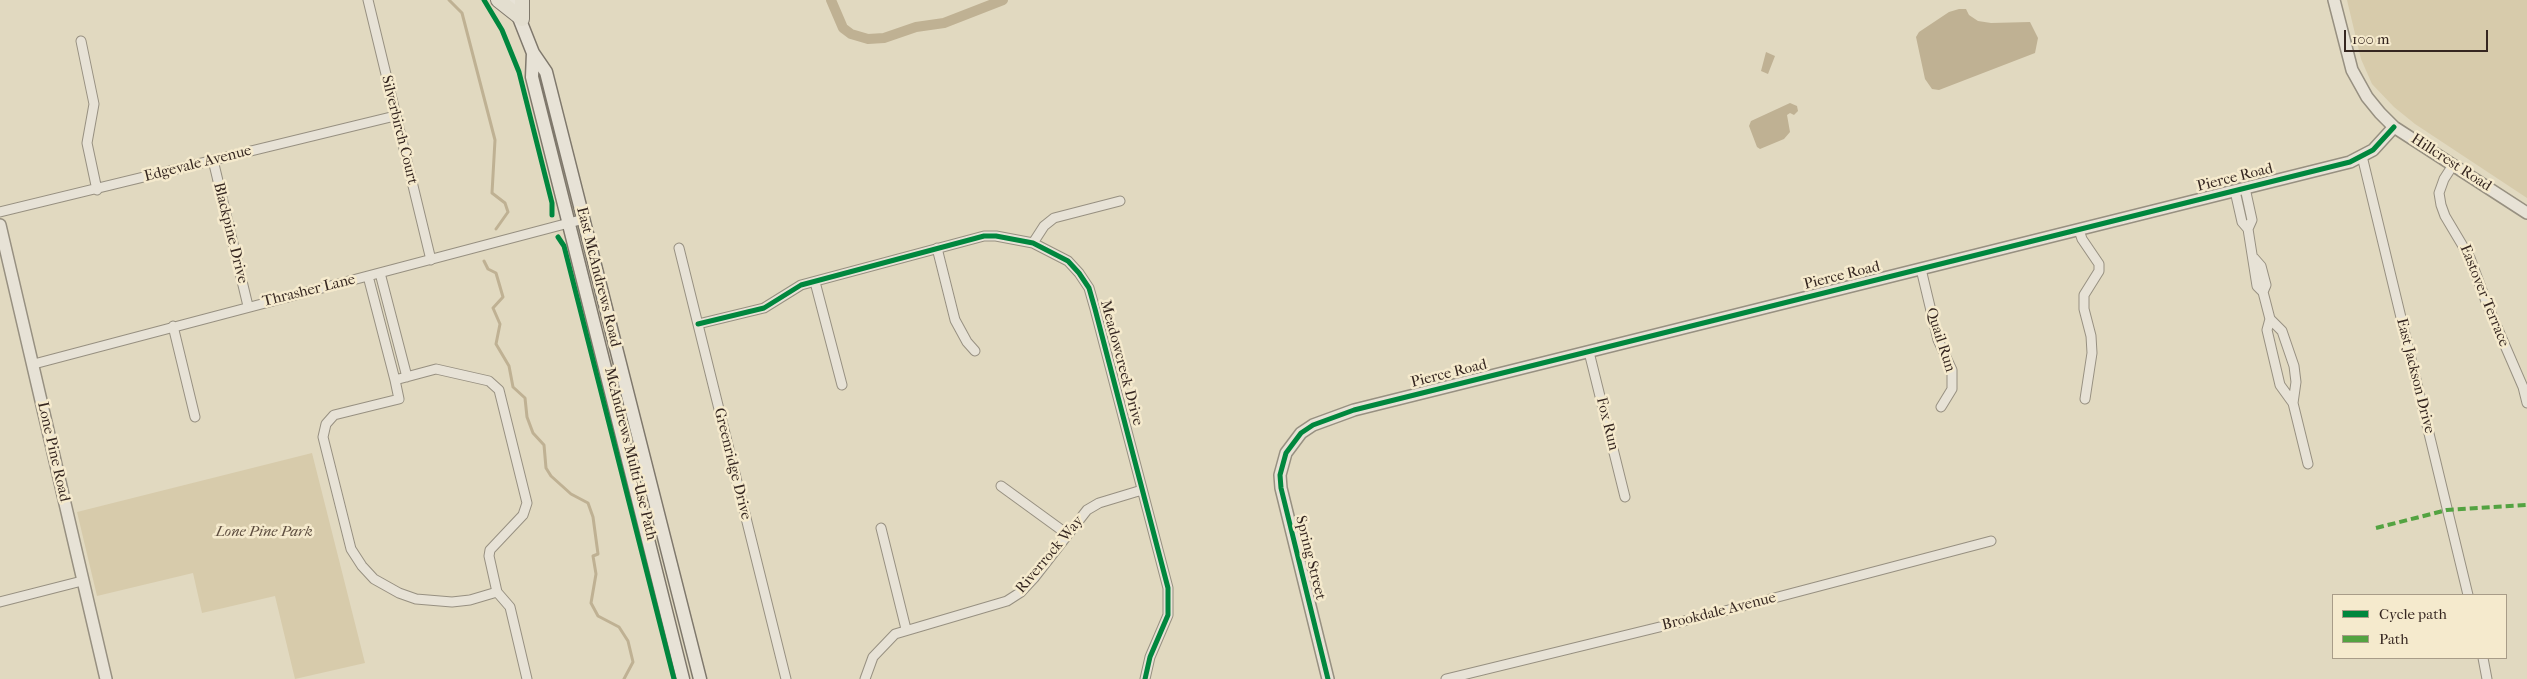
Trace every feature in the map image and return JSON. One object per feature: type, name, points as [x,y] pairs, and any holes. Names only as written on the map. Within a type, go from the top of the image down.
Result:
[{"type":"main road","points":[[498,0],[522,19]]},
{"type":"main road","name":"East McAndrews Road","points":[[512,0],[522,19],[533,53],[546,72],[700,679]]},
{"type":"main road","points":[[522,0],[522,19]]},
{"type":"main road","name":"East McAndrews Road","points":[[533,53],[532,77],[684,679]]},
{"type":"street","name":"Silverbirch Court","points":[[368,0],[431,260]]},
{"type":"street","name":"Hillcrest Road","points":[[2334,0],[2348,58],[2358,82],[2371,102],[2394,127],[2527,213]]},
{"type":"street","points":[[81,41],[94,104],[87,143],[97,190]]},
{"type":"street","name":"Edgevale Avenue","points":[[0,212],[97,190],[395,116]]},
{"type":"street","name":"Pierce Road","points":[[1292,443],[1313,424],[1341,413],[2332,167],[2362,156],[2384,140],[2394,127]]},
{"type":"street","name":"East Jackson Drive","points":[[2362,156],[2468,594]]},
{"type":"street","name":"Blackpine Drive","points":[[213,160],[248,306]]},
{"type":"street","name":"Eastover Terrace","points":[[2453,165],[2444,178],[2439,193],[2444,216],[2470,258],[2486,304],[2523,388],[2527,403]]},
{"type":"street","points":[[2240,190],[2252,220],[2248,228],[2254,258],[2261,266],[2266,285],[2263,292],[2270,319],[2267,330],[2280,385],[2292,403],[2308,464]]},
{"type":"street","points":[[1033,243],[1044,226],[1054,218],[1120,201]]},
{"type":"street","name":"Thrasher Lane","points":[[34,364],[172,326],[584,219]]},
{"type":"street","name":"Lone Pine Road","points":[[0,225],[34,364],[82,581],[106,679]]},
{"type":"street","points":[[2079,230],[2082,239],[2099,264],[2099,271],[2084,294],[2084,309],[2091,336],[2092,353],[2085,400]]},
{"type":"street","name":"Meadowcreek Drive","points":[[698,324],[764,308],[792,290],[815,282],[937,248],[990,236],[1033,243],[1068,261],[1079,272],[1089,288],[1168,588],[1168,616],[1150,657],[1144,679]]},
{"type":"street","name":"Greenridge Drive","points":[[679,248],[786,679]]},
{"type":"street","points":[[937,248],[955,320],[967,342],[975,351]]},
{"type":"street","name":"Quail Run","points":[[1921,269],[1938,340],[1952,370],[1952,389],[1941,407]]},
{"type":"street","points":[[380,273],[407,377]]},
{"type":"street","points":[[368,276],[399,399],[334,415],[326,424],[324,437],[351,549],[362,566],[374,579],[399,593],[416,599],[452,602],[470,600],[497,592]]},
{"type":"street","points":[[815,282],[842,385]]},
{"type":"street","points":[[2270,319],[2282,331],[2294,366],[2296,382],[2292,403]]},
{"type":"street","points":[[172,326],[195,418]]},
{"type":"street","name":"Fox Run","points":[[1589,352],[1625,497]]},
{"type":"street","points":[[394,380],[436,369],[489,380],[499,390],[527,503],[523,515],[490,550],[489,556],[497,592],[510,607],[527,679]]},
{"type":"street","name":"Spring Street","points":[[1292,443],[1282,464],[1281,488],[1328,679]]},
{"type":"street","points":[[1001,486],[1067,534]]},
{"type":"street","name":"Riverrock Way","points":[[865,679],[873,657],[884,643],[895,634],[906,629],[1007,601],[1021,592],[1034,578],[1087,510],[1099,503],[1142,490]]},
{"type":"street","points":[[881,528],[906,629]]},
{"type":"street","name":"Brookdale Avenue","points":[[1446,679],[1727,611],[1991,541]]},
{"type":"street","points":[[0,602],[82,581]]},
{"type":"street","points":[[2483,659],[2487,679]]},
{"type":"green space","points":[[2347,0],[2527,0],[2527,198],[2415,124],[2394,107],[2372,84],[2361,59]]},
{"type":"green space","name":"Lone Pine Park","points":[[312,453],[365,663],[295,679],[275,596],[202,613],[193,573],[97,596],[77,512]]},
{"type":"shaded area","points":[[1966,9],[1969,15],[1978,21],[1991,23],[2030,22],[2038,38],[2035,53],[1939,90],[1932,89],[1925,79],[1916,37],[1919,32],[1949,12]]},
{"type":"shaded area","points":[[1766,52],[1775,56],[1768,74],[1761,71]]},
{"type":"shaded area","points":[[1790,103],[1797,106],[1798,111],[1794,115],[1790,113],[1787,115],[1790,132],[1784,139],[1760,149],[1757,147],[1749,126],[1751,121]]},
{"type":"waterway","points":[[449,0],[462,13],[495,140],[492,193],[505,203],[508,212],[496,229]]},
{"type":"waterway","points":[[831,0],[843,28],[851,34],[868,39],[884,38],[916,27],[944,23],[1003,0]]},
{"type":"waterway","points":[[484,261],[488,269],[496,273],[503,297],[493,308],[500,324],[496,344],[509,366],[513,387],[525,398],[527,417],[533,433],[544,445],[546,468],[551,476],[571,494],[588,503],[593,517],[598,554],[593,556],[596,574],[591,603],[598,616],[619,627],[628,641],[633,662],[624,679]]},
{"type":"marked path","points":[[2376,528],[2447,510],[2527,505]]},
{"type":"cycle path","points":[[484,0],[502,30],[519,72],[552,203],[552,215]]},
{"type":"cycle path","points":[[1328,679],[1281,488],[1280,475],[1286,453],[1301,433],[1313,425],[1354,410],[2350,162],[2373,150],[2394,127]]},
{"type":"cycle path","points":[[698,324],[764,308],[801,285],[984,236],[996,236],[1033,243],[1068,261],[1089,288],[1168,588],[1168,615],[1150,657],[1145,679]]},
{"type":"cycle path","name":"McAndrews Multi-Use Path","points":[[558,237],[564,246],[674,679]]}]
